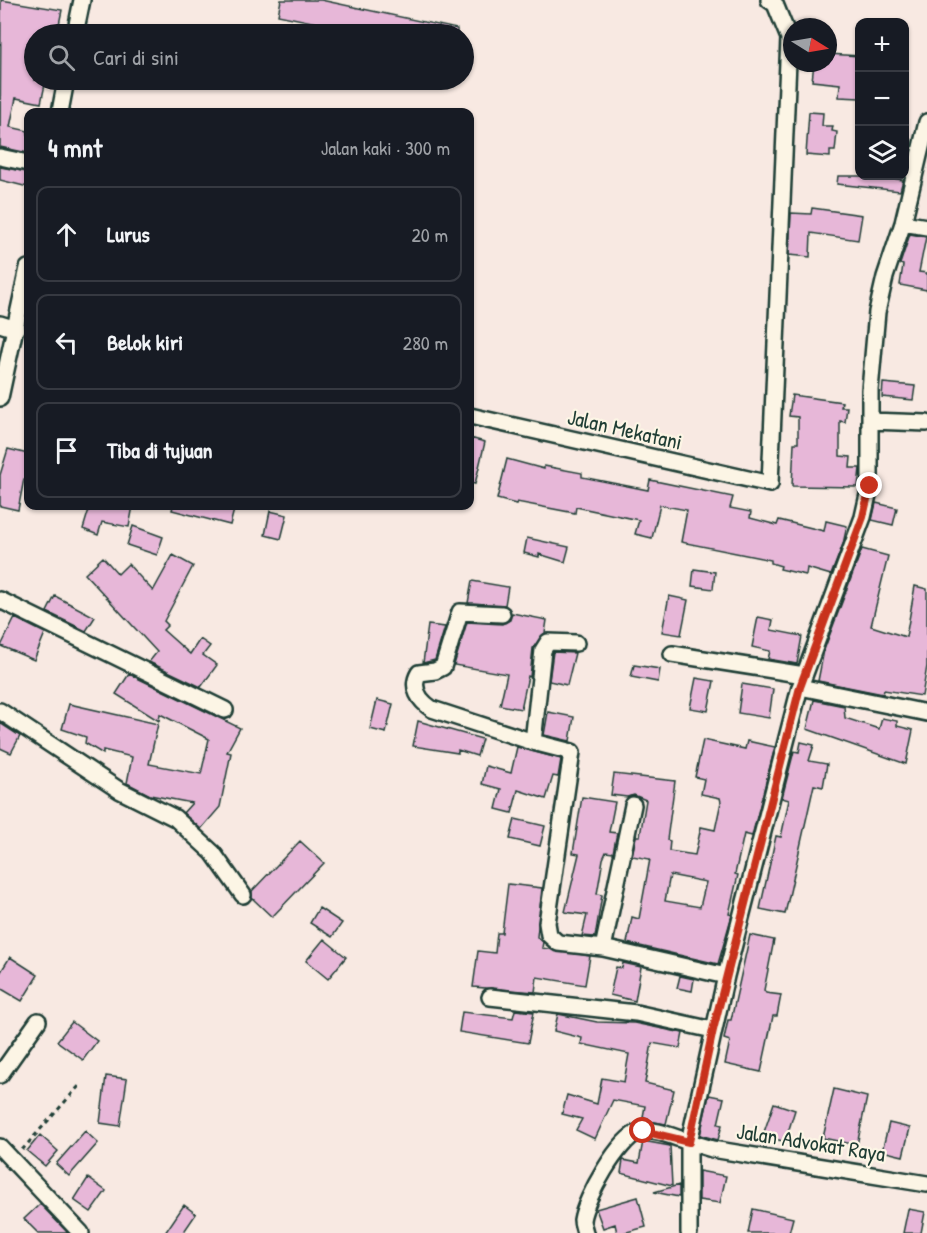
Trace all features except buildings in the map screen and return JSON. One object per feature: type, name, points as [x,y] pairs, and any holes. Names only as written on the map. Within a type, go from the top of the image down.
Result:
[{"type":"street","points":[[77,24],[82,0]]},
{"type":"street","name":"Jalan Mekatani","points":[[474,417],[770,484],[789,38],[775,4],[769,0]]},
{"type":"street","points":[[61,108],[64,90]]},
{"type":"street","points":[[689,1233],[689,1142],[726,976],[802,681],[863,517],[870,486],[872,357],[877,312],[885,277],[903,223],[927,122]]},
{"type":"street","points":[[0,156],[24,162]]},
{"type":"street","points":[[903,223],[927,227]]},
{"type":"street","points":[[0,398],[21,320],[24,298]]},
{"type":"street","points":[[0,324],[21,320]]},
{"type":"street","points":[[870,421],[927,423]]},
{"type":"street","points":[[0,600],[225,710]]},
{"type":"street","points":[[502,614],[460,612],[443,667],[435,671],[419,673],[416,684],[417,693],[422,702],[432,709],[533,742],[572,752],[547,930],[558,943],[603,948],[726,976]]},
{"type":"street","points":[[533,742],[543,650],[548,642],[554,640],[576,643]]},
{"type":"street","points":[[672,654],[802,681],[927,713]]},
{"type":"street","points":[[0,711],[119,790],[176,818],[213,853],[243,895]]},
{"type":"street","points":[[603,948],[633,805]]},
{"type":"street","points":[[490,998],[636,1012],[713,1030]]},
{"type":"street","points":[[0,1075],[38,1021]]},
{"type":"street","name":"Jalan Advokat Raya","points":[[585,1233],[582,1222],[586,1207],[606,1167],[632,1136],[647,1130],[707,1148],[927,1184]]},
{"type":"street","points":[[0,1147],[81,1233]]},
{"type":"path","points":[[13,1161],[79,1086]]},
{"type":"route","points":[[643,1131],[653,1131],[689,1142],[726,976],[800,687],[863,517],[870,486]]}]
